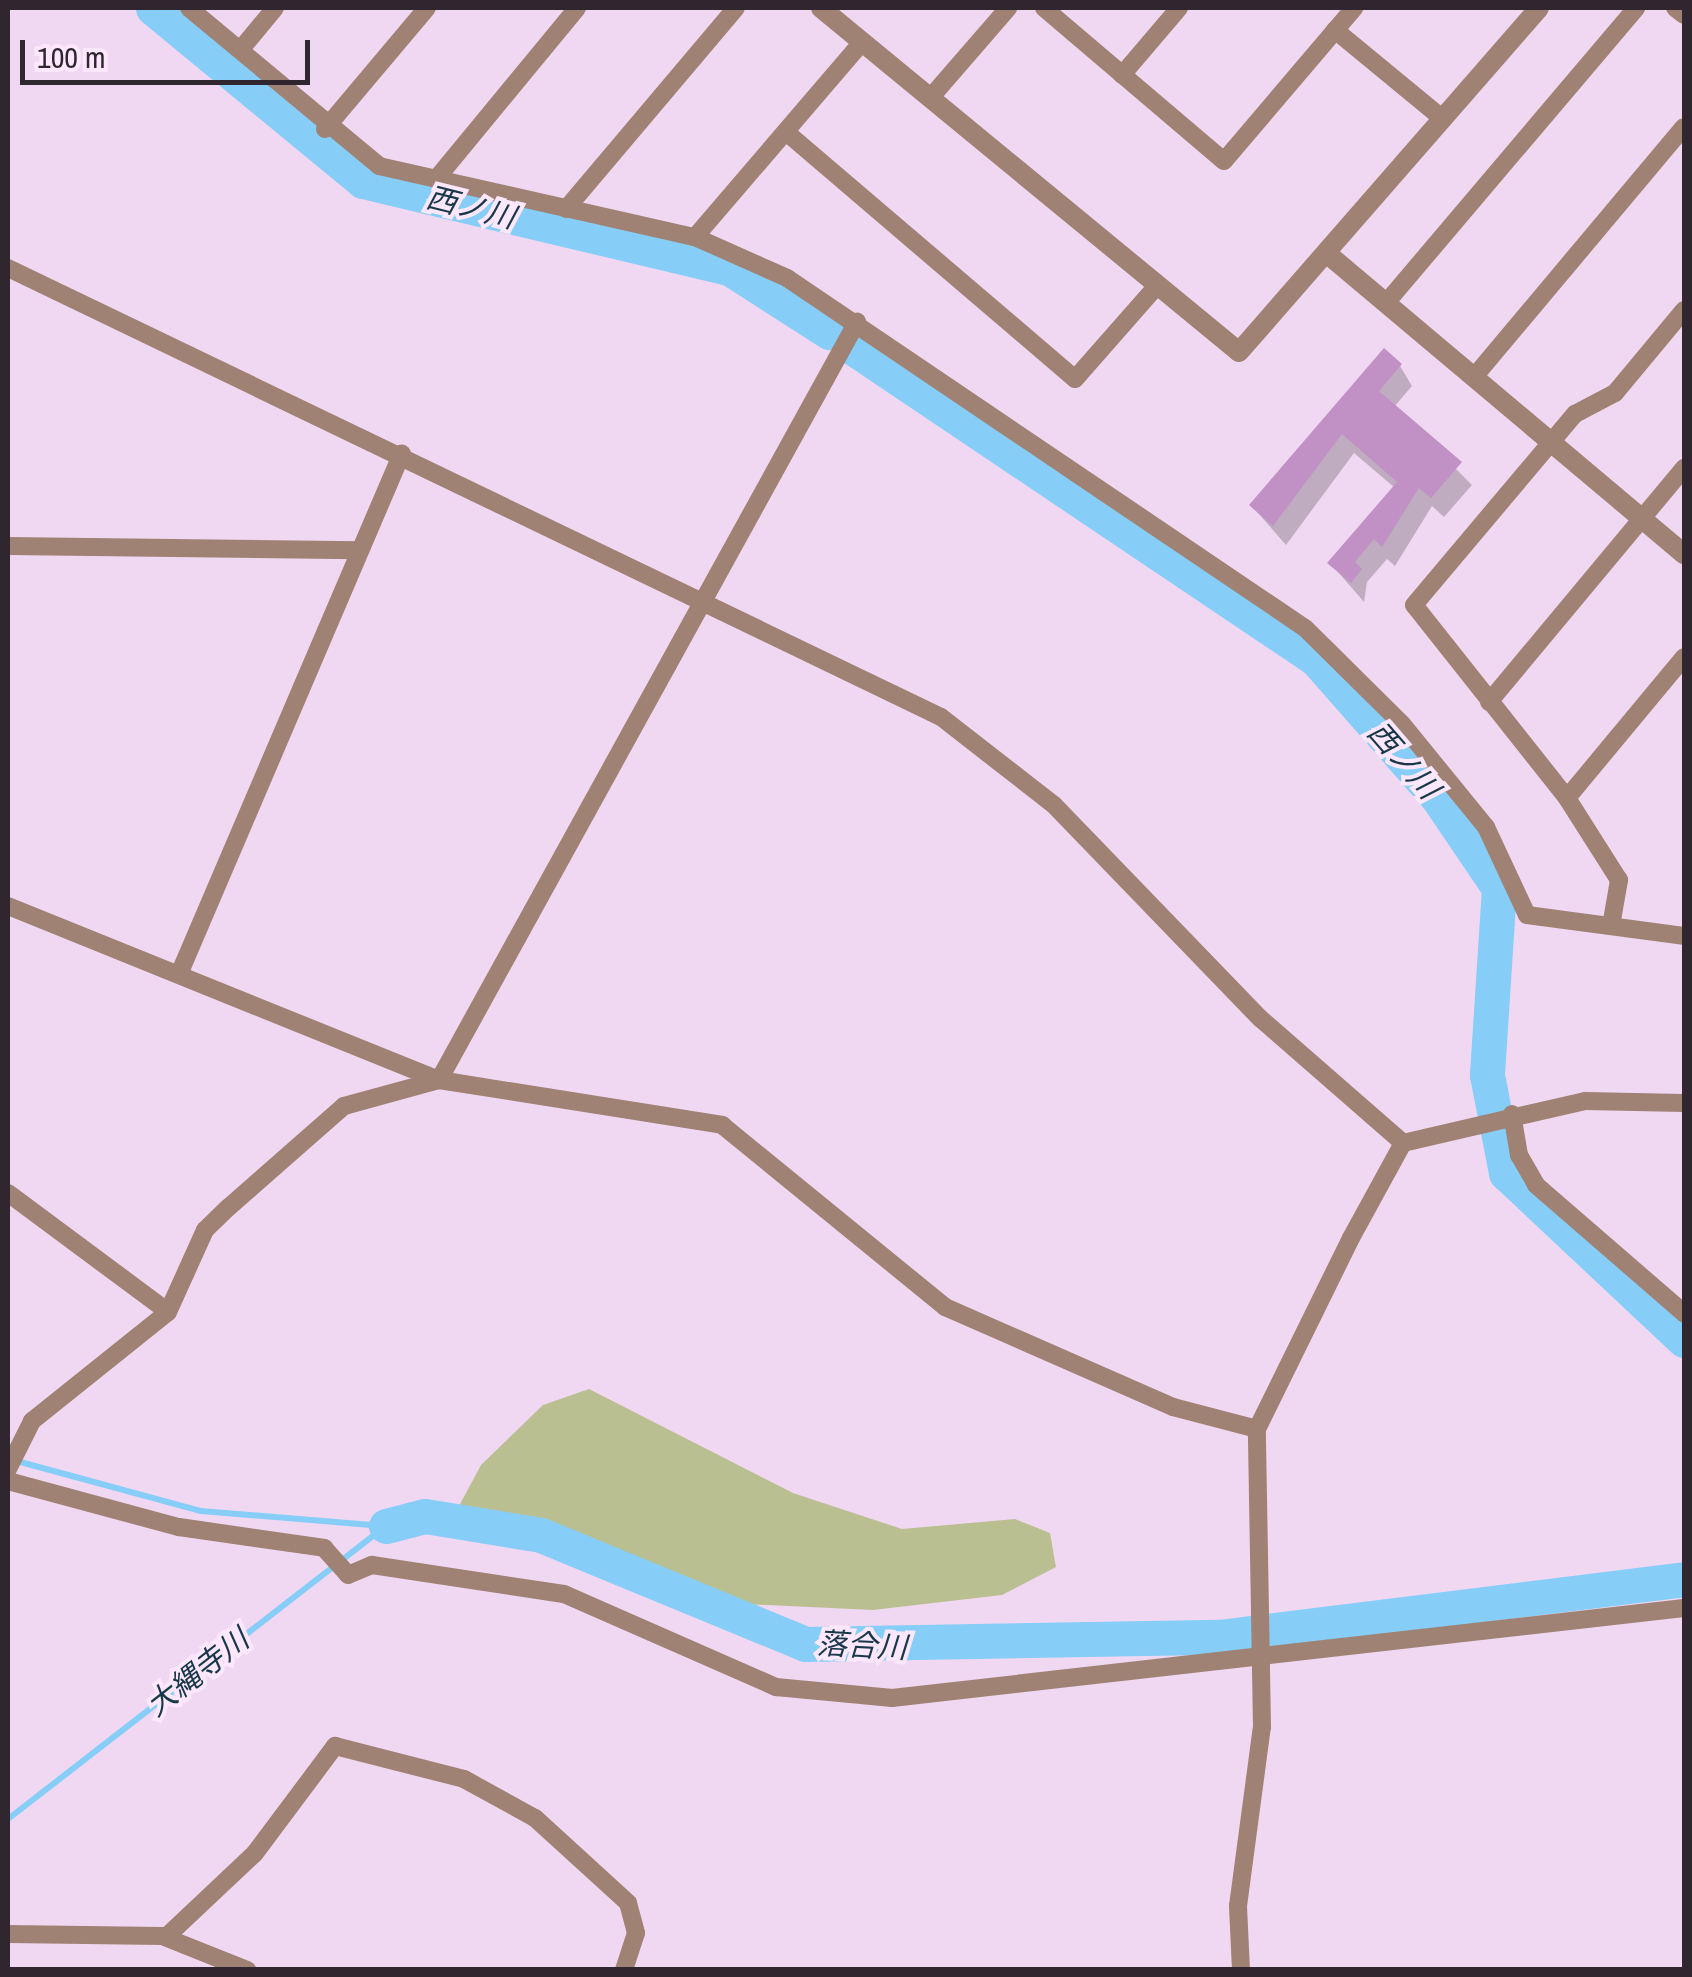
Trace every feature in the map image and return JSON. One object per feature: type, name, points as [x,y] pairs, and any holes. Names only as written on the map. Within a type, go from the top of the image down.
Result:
[{"type":"street","points":[[189,8],[240,48],[325,129],[379,166],[694,237],[756,260],[857,322],[1305,628],[1402,724],[1486,827],[1526,915],[1684,936]]},
{"type":"street","points":[[240,48],[275,8]]},
{"type":"street","points":[[325,129],[427,8]]},
{"type":"street","points":[[437,178],[577,8]]},
{"type":"street","points":[[566,208],[736,8]]},
{"type":"street","points":[[821,8],[1154,288],[1238,352],[1330,256],[1539,8]]},
{"type":"street","points":[[931,97],[1008,8]]},
{"type":"street","points":[[1044,8],[1224,161],[1354,8]]},
{"type":"street","points":[[1122,75],[1179,8]]},
{"type":"street","points":[[1386,303],[1636,8]]},
{"type":"street","points":[[1675,8],[1684,16]]},
{"type":"street","points":[[1335,30],[1443,120]]},
{"type":"street","points":[[694,237],[862,42]]},
{"type":"street","points":[[1474,377],[1684,127]]},
{"type":"street","points":[[786,132],[1075,379],[1154,288]]},
{"type":"street","points":[[1330,256],[1684,554]]},
{"type":"street","points":[[8,268],[700,595],[942,717],[1001,760],[1261,1019],[1403,1143]]},
{"type":"street","points":[[1611,926],[1619,880],[1567,798],[1414,605],[1575,414],[1614,393],[1684,310]]},
{"type":"street","points":[[8,1470],[15,1446],[32,1421],[168,1312],[205,1230],[344,1106],[439,1080],[700,595],[857,322]]},
{"type":"street","points":[[180,972],[402,454]]},
{"type":"street","points":[[1489,702],[1684,468]]},
{"type":"street","points":[[8,546],[358,550]]},
{"type":"street","points":[[1567,798],[1684,657]]},
{"type":"street","points":[[8,906],[180,972],[439,1080],[722,1126],[944,1307],[1173,1407],[1257,1430]]},
{"type":"street","points":[[1241,1970],[1260,1657],[1257,1430],[1403,1143],[1586,1101],[1684,1103]]},
{"type":"street","points":[[1499,1118],[1536,1186],[1684,1313]]},
{"type":"street","points":[[8,1193],[168,1312]]},
{"type":"street","points":[[8,1481],[179,1527],[330,1551],[342,1568],[564,1594],[776,1688],[892,1698],[1684,1608]]},
{"type":"street","points":[[166,1937],[255,1854],[335,1746],[464,1779],[535,1818],[628,1903],[636,1933],[624,1970]]},
{"type":"street","points":[[8,1934],[166,1937],[247,1970]]},
{"type":"green space","points":[[589,1389],[793,1493],[902,1529],[1015,1519],[1050,1533],[1056,1567],[1002,1595],[873,1610],[722,1603],[501,1542],[458,1508],[481,1465],[543,1405]]},
{"type":"building","points":[[1384,348],[1402,364],[1379,391],[1462,462],[1431,498],[1419,488],[1382,547],[1374,539],[1355,562],[1362,569],[1351,583],[1327,563],[1397,482],[1342,434],[1273,526],[1249,505]]},
{"type":"waterway","name":"西ノ川","points":[[153,8],[363,181],[731,269],[829,332]]},
{"type":"waterway","name":"西ノ川","points":[[852,347],[1316,659],[1438,798],[1499,888],[1487,1075],[1506,1173],[1684,1340]]},
{"type":"waterway","name":"落合川","points":[[13,1460],[201,1511],[383,1526]]},
{"type":"waterway","name":"落合川","points":[[386,1526],[425,1516],[541,1535],[805,1644],[1219,1637],[1684,1579]]},
{"type":"waterway","name":"大縄寺川","points":[[8,1819],[386,1526]]}]
